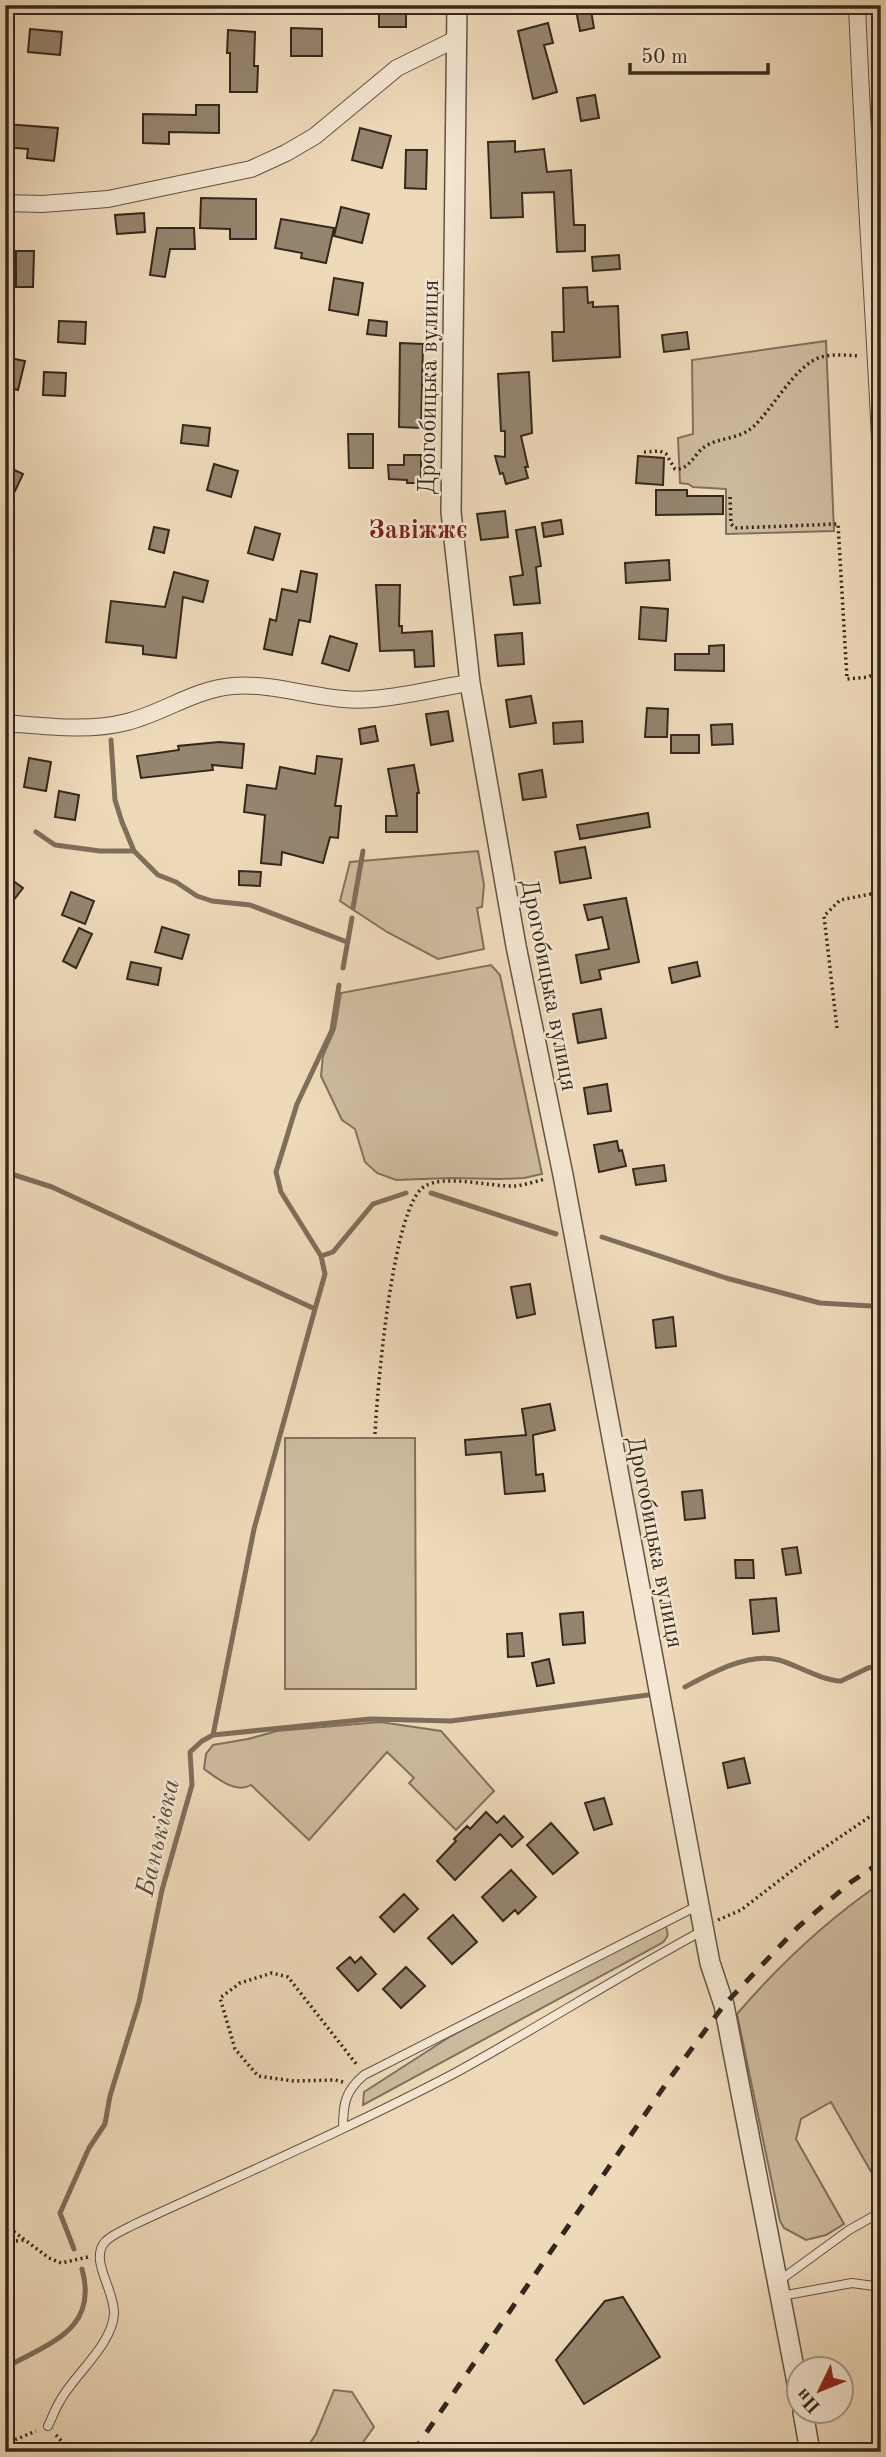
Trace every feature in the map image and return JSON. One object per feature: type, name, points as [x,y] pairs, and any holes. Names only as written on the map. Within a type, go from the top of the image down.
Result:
[{"type":"street","name":"Дрогобицька вулиця","points":[[457,5],[451,512],[470,682],[516,946],[564,1175],[703,1927],[710,1963],[724,2005],[793,2356]]},
{"type":"street","points":[[856,5],[863,171],[878,340],[876,358],[881,460]]},
{"type":"street","points":[[5,203],[42,204],[108,199],[251,169],[315,136],[397,68],[456,39]]},
{"type":"street","points":[[5,723],[93,727],[127,722],[203,692],[229,686],[255,685],[346,700],[389,696],[470,682]]},
{"type":"street","points":[[805,2426],[810,2452]]},
{"type":"lane","points":[[343,2128],[343,2107],[352,2085],[364,2075],[699,1905]]},
{"type":"lane","points":[[48,2426],[60,2400],[103,2345],[114,2315],[110,2288],[98,2253],[106,2241],[133,2225],[343,2128],[456,2072],[703,1927]]},
{"type":"lane","points":[[780,2289],[849,2230],[881,2212]]},
{"type":"lane","points":[[780,2289],[852,2283],[881,2287]]},
{"type":"path","points":[[644,452],[666,454],[675,469],[679,470],[686,467],[707,444],[736,438],[753,428],[786,385],[818,357],[840,355],[876,358]]},
{"type":"path","points":[[730,497],[731,524],[735,528],[838,524],[847,679],[867,677],[881,671]]},
{"type":"path","points":[[836,1028],[824,916],[840,900],[881,892]]},
{"type":"path","points":[[375,1434],[378,1377],[388,1305],[402,1232],[418,1191],[426,1185],[447,1182],[516,1186],[564,1175]]},
{"type":"path","points":[[703,1927],[741,1910],[802,1863],[881,1809]]},
{"type":"path","points":[[352,2085],[335,2080],[294,2081],[258,2076],[235,2049],[220,1998],[240,1983],[271,1973],[288,1977],[364,2075]]},
{"type":"path","points":[[5,2225],[49,2258],[61,2263],[86,2258]]},
{"type":"path","points":[[5,2242],[24,2240]]},
{"type":"shaded area","points":[[826,341],[834,531],[726,534],[726,489],[693,487],[680,483],[678,438],[693,434],[692,360]]},
{"type":"shaded area","points":[[478,851],[484,885],[482,907],[477,908],[484,949],[438,959],[387,932],[340,901],[350,862]]},
{"type":"shaded area","points":[[491,965],[500,975],[542,1174],[500,1179],[396,1180],[377,1173],[365,1162],[355,1129],[342,1120],[321,1076],[323,1056],[335,1029],[341,993]]},
{"type":"shaded area","points":[[285,1438],[415,1438],[416,1689],[285,1689]]},
{"type":"shaded area","points":[[380,1722],[441,1731],[494,1791],[456,1830],[409,1783],[414,1778],[387,1752],[309,1840],[251,1785],[239,1788],[233,1786],[204,1769],[206,1754],[213,1745],[277,1731]]},
{"type":"shaded area","points":[[881,1883],[881,2189],[831,2102],[801,2119],[796,2139],[844,2224],[826,2235],[806,2240],[784,2228],[780,2221],[737,2014],[805,1944]]},
{"type":"shaded area","points":[[660,1926],[666,1927],[667,1932],[662,1943],[363,2105],[364,2092],[451,2036]]},
{"type":"shaded area","points":[[334,2390],[352,2392],[374,2427],[356,2452],[304,2452],[316,2434]]},
{"type":"building","points":[[379,5],[406,5],[406,27],[379,27]]},
{"type":"building","points":[[575,5],[590,5],[594,28],[580,31]]},
{"type":"building","points":[[548,23],[553,43],[544,45],[557,92],[533,99],[518,31]]},
{"type":"building","points":[[291,28],[322,29],[322,56],[291,56]]},
{"type":"building","points":[[30,29],[62,32],[60,55],[28,52]]},
{"type":"building","points":[[228,30],[255,32],[254,66],[258,66],[257,92],[230,92]]},
{"type":"building","points":[[595,95],[599,118],[581,121],[577,98]]},
{"type":"building","points":[[196,105],[219,105],[219,133],[169,132],[169,144],[143,143],[143,114],[196,115]]},
{"type":"building","points":[[5,124],[58,128],[54,161],[27,158],[28,149],[5,147]]},
{"type":"building","points":[[360,128],[391,136],[382,168],[352,160]]},
{"type":"building","points":[[515,141],[515,152],[544,149],[547,172],[571,170],[574,225],[585,225],[585,251],[557,252],[554,192],[522,193],[523,217],[491,218],[488,142]]},
{"type":"building","points":[[406,150],[427,150],[426,189],[405,188]]},
{"type":"building","points":[[201,198],[256,199],[256,239],[230,239],[230,229],[200,228]]},
{"type":"building","points":[[341,207],[369,214],[362,243],[334,236]]},
{"type":"building","points":[[144,213],[145,232],[117,234],[115,215]]},
{"type":"building","points":[[281,219],[334,228],[326,263],[301,258],[302,253],[275,248]]},
{"type":"building","points":[[157,228],[194,228],[195,249],[170,249],[165,277],[150,275]]},
{"type":"building","points":[[16,251],[34,251],[33,287],[16,287]]},
{"type":"building","points":[[619,255],[620,269],[593,271],[592,257]]},
{"type":"building","points":[[334,278],[363,283],[358,315],[329,310]]},
{"type":"building","points":[[587,287],[588,303],[593,302],[593,307],[618,306],[620,357],[553,361],[552,332],[564,332],[563,288]]},
{"type":"building","points":[[369,320],[387,322],[386,336],[367,334]]},
{"type":"building","points":[[59,321],[86,322],[85,344],[58,342]]},
{"type":"building","points":[[687,332],[689,349],[664,352],[662,335]]},
{"type":"building","points":[[400,343],[423,344],[421,428],[399,427]]},
{"type":"building","points":[[5,357],[25,361],[18,390],[5,387]]},
{"type":"building","points":[[44,372],[66,373],[65,396],[43,395]]},
{"type":"building","points":[[529,372],[532,433],[521,436],[528,478],[506,484],[495,456],[505,457],[505,431],[501,431],[498,374]]},
{"type":"building","points":[[183,425],[210,428],[208,446],[181,443]]},
{"type":"building","points":[[348,434],[373,434],[373,468],[349,468]]},
{"type":"building","points":[[404,455],[421,455],[421,483],[389,479],[388,465],[404,465]]},
{"type":"building","points":[[638,456],[664,458],[663,485],[636,483]]},
{"type":"building","points":[[214,464],[238,471],[231,497],[207,490]]},
{"type":"building","points":[[10,468],[23,474],[5,512],[5,476]]},
{"type":"building","points":[[656,490],[687,490],[687,496],[723,496],[723,514],[656,515]]},
{"type":"building","points":[[505,511],[508,537],[481,540],[477,514]]},
{"type":"building","points":[[561,520],[563,534],[544,537],[542,523]]},
{"type":"building","points":[[154,527],[169,530],[164,553],[149,549]]},
{"type":"building","points":[[255,527],[280,534],[273,560],[248,553]]},
{"type":"building","points":[[535,527],[541,566],[536,567],[540,603],[514,605],[510,577],[523,575],[516,530]]},
{"type":"building","points":[[669,560],[670,580],[626,583],[625,563]]},
{"type":"building","points":[[301,571],[317,574],[310,622],[299,620],[292,655],[264,649],[270,619],[276,621],[282,589],[297,592]]},
{"type":"building","points":[[174,572],[208,581],[203,602],[183,597],[176,658],[143,654],[143,646],[106,642],[111,601],[165,607]]},
{"type":"building","points":[[376,585],[400,585],[399,626],[402,626],[402,633],[432,631],[434,666],[415,667],[414,650],[380,651]]},
{"type":"building","points":[[641,607],[668,609],[666,641],[639,639]]},
{"type":"building","points":[[522,633],[524,664],[498,666],[495,635]]},
{"type":"building","points":[[330,636],[357,644],[349,671],[322,663]]},
{"type":"building","points":[[724,645],[724,671],[675,670],[675,654],[709,654],[709,646]]},
{"type":"building","points":[[531,696],[536,723],[510,727],[506,700]]},
{"type":"building","points":[[647,708],[668,709],[667,737],[645,737]]},
{"type":"building","points":[[448,711],[453,741],[431,745],[426,714]]},
{"type":"building","points":[[582,721],[583,742],[554,744],[553,723]]},
{"type":"building","points":[[732,724],[733,744],[712,745],[711,725]]},
{"type":"building","points":[[375,726],[378,741],[361,744],[359,729]]},
{"type":"building","points":[[671,735],[699,735],[699,753],[671,753]]},
{"type":"building","points":[[219,742],[244,744],[242,768],[212,765],[213,770],[141,778],[137,756],[179,750],[178,746]]},
{"type":"building","points":[[317,756],[342,759],[335,806],[341,806],[338,838],[330,837],[323,863],[282,852],[281,865],[261,863],[265,815],[244,812],[247,785],[276,789],[280,767],[315,774]]},
{"type":"building","points":[[29,758],[51,762],[46,791],[24,787]]},
{"type":"building","points":[[414,765],[419,793],[417,832],[386,832],[386,816],[397,816],[388,769]]},
{"type":"building","points":[[542,770],[546,797],[523,800],[519,774]]},
{"type":"building","points":[[59,791],[79,795],[75,820],[55,817]]},
{"type":"building","points":[[648,813],[650,827],[580,839],[577,825]]},
{"type":"building","points":[[585,847],[591,878],[560,883],[555,852]]},
{"type":"building","points":[[239,871],[261,872],[260,886],[239,885]]},
{"type":"building","points":[[5,875],[23,888],[5,911]]},
{"type":"building","points":[[71,892],[94,901],[85,924],[62,915]]},
{"type":"building","points":[[626,898],[639,962],[599,970],[601,979],[581,983],[576,955],[609,949],[602,917],[588,920],[584,905]]},
{"type":"building","points":[[162,927],[189,935],[182,959],[155,952]]},
{"type":"building","points":[[79,928],[92,934],[76,968],[63,961]]},
{"type":"building","points":[[131,962],[161,968],[158,985],[127,979]]},
{"type":"building","points":[[697,962],[700,976],[672,983],[669,968]]},
{"type":"building","points":[[601,1009],[606,1038],[578,1043],[573,1014]]},
{"type":"building","points":[[607,1084],[611,1111],[588,1114],[584,1088]]},
{"type":"building","points":[[617,1141],[626,1166],[599,1172],[594,1145]]},
{"type":"building","points":[[664,1165],[666,1181],[636,1185],[633,1169]]},
{"type":"building","points":[[530,1284],[535,1314],[517,1318],[511,1287]]},
{"type":"building","points":[[673,1317],[676,1346],[656,1348],[653,1320]]},
{"type":"building","points":[[550,1404],[555,1430],[533,1435],[536,1475],[543,1474],[545,1491],[505,1494],[501,1452],[466,1455],[465,1440],[526,1435],[522,1409]]},
{"type":"building","points":[[702,1490],[705,1518],[685,1520],[682,1492]]},
{"type":"building","points":[[797,1547],[801,1573],[786,1575],[782,1549]]},
{"type":"building","points":[[735,1560],[753,1560],[754,1578],[736,1578]]},
{"type":"building","points":[[776,1598],[779,1631],[753,1634],[750,1600]]},
{"type":"building","points":[[583,1612],[585,1643],[563,1645],[560,1614]]},
{"type":"building","points":[[522,1633],[524,1656],[508,1657],[507,1634]]},
{"type":"building","points":[[549,1659],[554,1683],[537,1686],[532,1663]]},
{"type":"building","points":[[744,1758],[750,1783],[728,1788],[723,1763]]},
{"type":"building","points":[[604,1798],[612,1824],[594,1830],[585,1803]]},
{"type":"building","points":[[486,1812],[497,1823],[504,1816],[523,1837],[512,1847],[500,1834],[455,1880],[437,1861],[467,1826],[470,1829]]},
{"type":"building","points":[[551,1823],[578,1853],[553,1874],[527,1845]]},
{"type":"building","points":[[511,1870],[536,1897],[518,1914],[515,1910],[503,1921],[482,1897]]},
{"type":"building","points":[[404,1894],[418,1909],[394,1932],[380,1917]]},
{"type":"building","points":[[453,1915],[477,1942],[452,1964],[428,1938]]},
{"type":"building","points":[[350,1957],[355,1963],[361,1957],[376,1974],[358,1991],[337,1968]]},
{"type":"building","points":[[406,1967],[425,1986],[401,2008],[383,1989]]},
{"type":"building","points":[[623,2297],[660,2357],[584,2404],[556,2360],[605,2301]]},
{"type":"waterway","points":[[111,740],[115,800],[122,822],[134,851],[158,875],[176,882],[197,896],[212,901],[250,905],[347,942]]},
{"type":"waterway","points":[[36,832],[55,845],[100,851],[134,851]]},
{"type":"waterway","points":[[353,908],[363,851]]},
{"type":"waterway","points":[[343,968],[352,918]]},
{"type":"waterway","points":[[315,1309],[325,1274],[321,1256],[281,1192],[276,1172],[297,1104],[332,1030],[339,985]]},
{"type":"waterway","points":[[5,1172],[52,1187],[315,1309],[254,1529],[213,1735]]},
{"type":"waterway","points":[[321,1256],[333,1252],[373,1204],[406,1193]]},
{"type":"waterway","points":[[431,1193],[556,1234]]},
{"type":"waterway","points":[[602,1237],[726,1278],[820,1303],[871,1306]]},
{"type":"waterway","name":"Баньківка","points":[[685,1687],[730,1665],[755,1659],[779,1660],[841,1681],[881,1665]]},
{"type":"waterway","name":"Баньківка","points":[[74,2249],[60,2213],[89,2148],[105,2124],[110,2096],[139,2002],[162,1890],[192,1785],[190,1752],[213,1735],[370,1719],[451,1721],[648,1695]]},
{"type":"waterway","name":"Баньківка","points":[[5,2368],[53,2342],[77,2321],[83,2307],[85,2290],[82,2269]]},
{"type":"railway","points":[[413,2452],[670,2078],[724,2005],[798,1927],[851,1882],[881,1862]]},
{"type":"district","name":"Завіжжє","points":[[418,529]]}]
